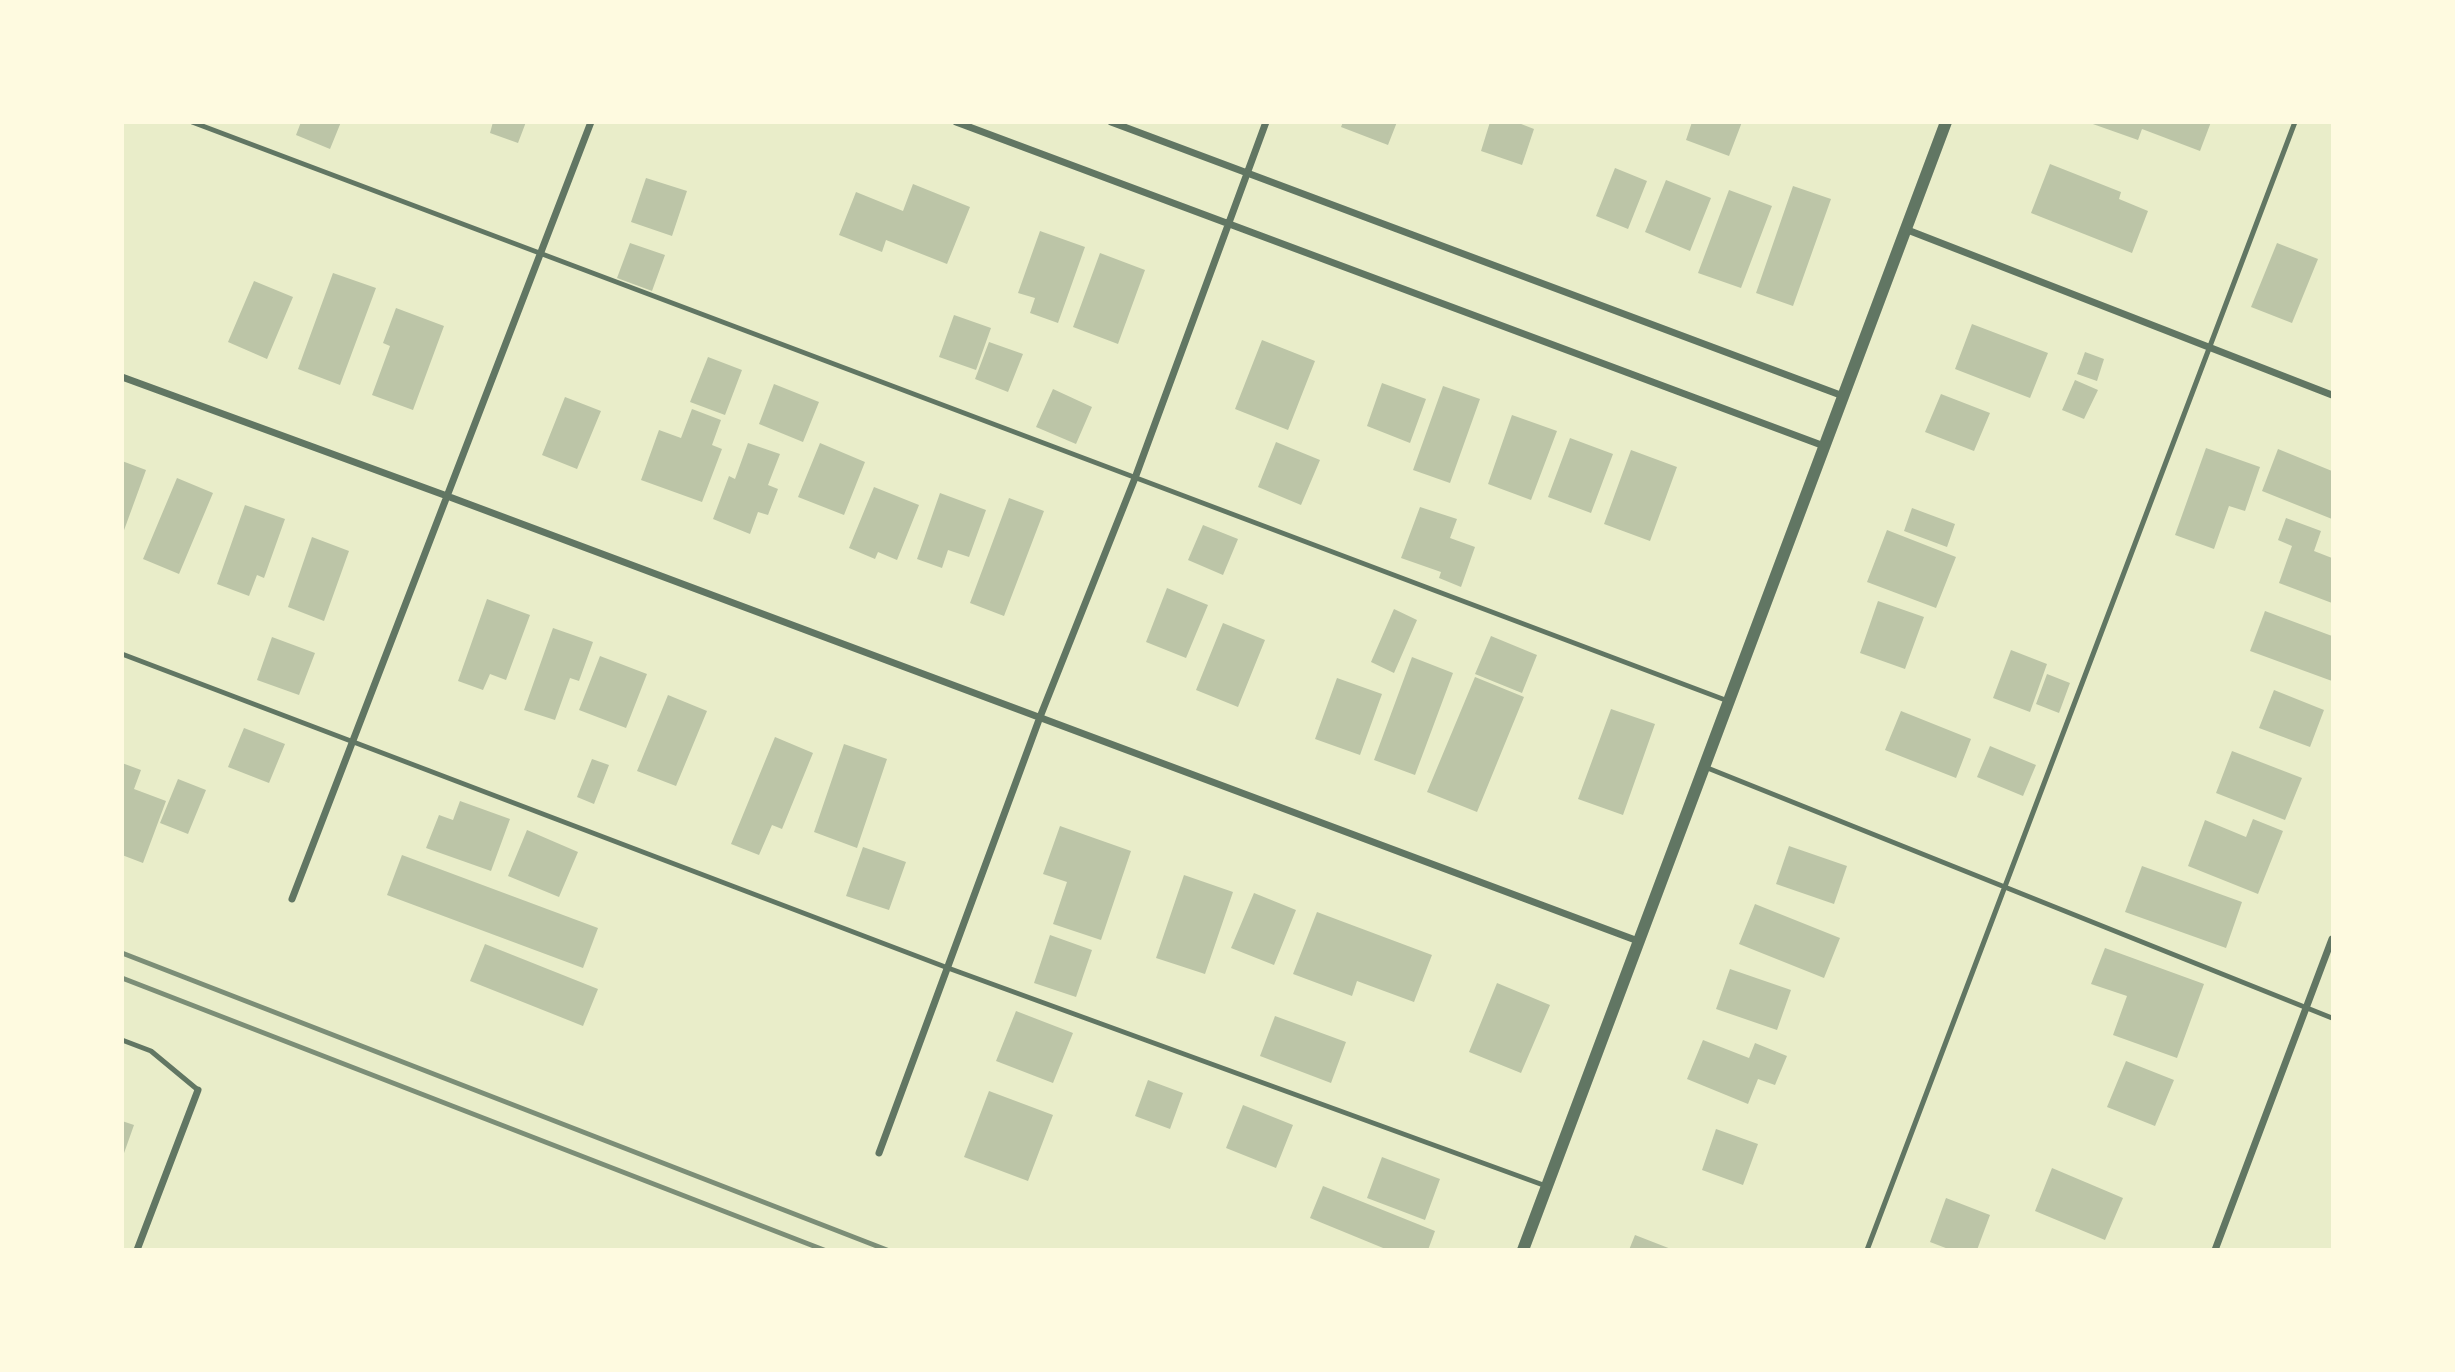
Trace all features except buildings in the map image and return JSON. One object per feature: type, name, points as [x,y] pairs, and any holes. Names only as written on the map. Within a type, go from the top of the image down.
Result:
[{"type":"street","points":[[292,899],[591,122]]},
{"type":"street","points":[[956,122],[1824,446]]},
{"type":"street","points":[[1111,122],[1843,396]]},
{"type":"street","points":[[879,1153],[1040,717],[1135,478],[1266,122]]},
{"type":"street","points":[[1522,1250],[1945,122]]},
{"type":"street","points":[[1905,229],[2333,395]]},
{"type":"street","points":[[122,377],[1638,940]]},
{"type":"street","points":[[2215,1250],[2333,939]]},
{"type":"street","points":[[137,1250],[198,1090]]},
{"type":"lane","points":[[192,122],[1728,701]]},
{"type":"lane","points":[[1867,1250],[2295,122]]},
{"type":"lane","points":[[122,654],[352,739],[948,968],[1546,1186]]},
{"type":"lane","points":[[1703,767],[2333,1017]]},
{"type":"lane","points":[[122,1040],[151,1051],[198,1090]]},
{"type":"railway","points":[[122,953],[887,1250]]},
{"type":"railway","points":[[122,978],[824,1250]]}]
